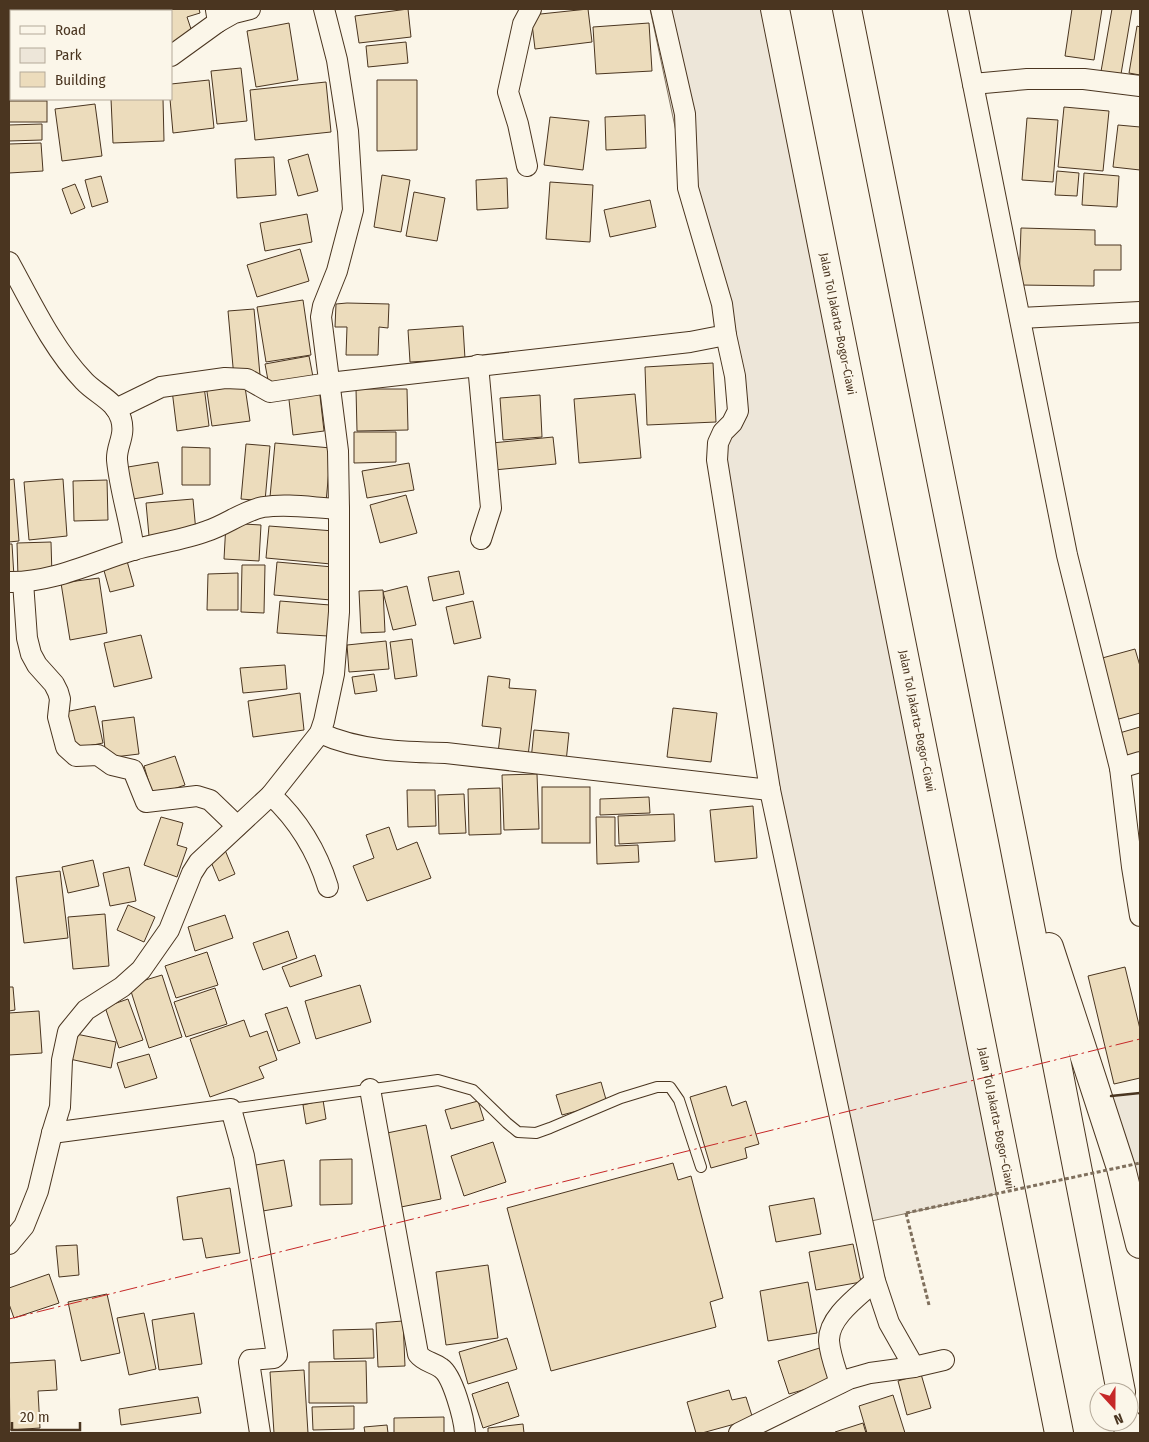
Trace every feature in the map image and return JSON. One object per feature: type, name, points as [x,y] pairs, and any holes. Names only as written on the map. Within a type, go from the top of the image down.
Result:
[{"type":"highway","name":"Jalan Tol Jakarta–Bogor–Ciawi","points":[[776,9],[1059,1433]]},
{"type":"highway","points":[[846,9],[1012,834],[1119,1382]]},
{"type":"highway","points":[[1012,834],[1121,1168],[1140,1244]]},
{"type":"street","points":[[172,55],[205,30],[217,16],[250,9]]},
{"type":"street","points":[[9,1244],[24,1226],[38,1191],[60,1107],[62,1060],[68,1032],[86,1010],[122,988],[141,970],[169,930],[192,873],[199,862],[271,795],[320,733],[324,721],[335,666],[338,612],[339,509],[338,451],[322,312],[337,271],[353,210],[347,122],[337,60],[324,9]]},
{"type":"street","points":[[527,166],[518,124],[508,92],[523,24],[531,9]]},
{"type":"street","points":[[661,9],[684,114],[688,188],[722,304],[726,335],[735,376],[738,411],[732,423],[723,432],[718,443],[717,460],[770,790],[875,1281],[889,1323],[914,1367]]},
{"type":"street","points":[[958,9],[1068,555],[1120,768],[1140,916]]},
{"type":"street","points":[[973,84],[1027,79],[1084,79],[1140,86]]},
{"type":"street","points":[[9,262],[65,357],[86,383],[116,409],[121,419],[123,434],[117,457],[121,491],[134,550]]},
{"type":"street","points":[[1020,318],[1140,312]]},
{"type":"street","points":[[116,409],[161,387],[225,378],[246,379],[270,392],[478,365],[690,342],[726,335]]},
{"type":"street","points":[[478,365],[490,508],[481,539]]},
{"type":"street","points":[[237,826],[210,800],[197,796],[146,802],[133,770],[112,765],[98,755],[76,756],[66,748],[58,717],[60,700],[58,692],[31,654],[16,582],[56,576],[134,550],[210,531],[248,511],[263,507],[339,509]]},
{"type":"street","points":[[320,733],[334,739],[378,749],[446,753],[770,790]]},
{"type":"street","points":[[1120,768],[1140,762]]},
{"type":"street","points":[[271,795],[302,829],[328,887]]},
{"type":"street","points":[[370,1089],[418,1354],[422,1360],[441,1368],[448,1377],[456,1394],[466,1433]]},
{"type":"street","points":[[52,1133],[231,1109],[244,1156],[277,1355],[274,1358],[250,1360],[249,1362],[260,1433]]},
{"type":"street","points":[[840,1383],[829,1340],[834,1322],[845,1308],[875,1281]]},
{"type":"street","points":[[739,1433],[840,1383],[870,1373],[914,1367],[944,1360]]},
{"type":"lane","points":[[231,1109],[438,1080],[473,1090],[507,1124],[518,1132],[536,1132],[621,1098],[657,1087],[670,1087],[679,1100],[701,1167]]},
{"type":"path","points":[[929,1305],[906,1213],[1140,1163]]},
{"type":"green space","points":[[650,9],[775,9],[1010,1191],[862,1223],[717,460],[738,411]]},
{"type":"green space","points":[[1140,1093],[1140,1221],[1111,1096]]},
{"type":"building","points":[[111,9],[142,9],[142,10]]},
{"type":"building","points":[[199,9],[200,13],[187,17],[194,38],[172,45],[172,10],[146,10]]},
{"type":"building","points":[[408,9],[411,37],[359,43],[355,16]]},
{"type":"building","points":[[588,9],[592,42],[535,49],[531,15]]},
{"type":"building","points":[[1072,9],[1102,9],[1094,60],[1065,56]]},
{"type":"building","points":[[1112,9],[1132,9],[1120,80],[1100,77]]},
{"type":"building","points":[[289,23],[298,80],[256,87],[247,31]]},
{"type":"building","points":[[649,23],[652,71],[596,74],[593,27]]},
{"type":"building","points":[[1137,26],[1140,27],[1140,75],[1129,73]]},
{"type":"building","points":[[406,42],[408,63],[368,67],[366,46]]},
{"type":"building","points":[[241,68],[247,121],[217,124],[211,71]]},
{"type":"building","points":[[209,80],[214,128],[173,133],[170,100],[172,100],[172,84]]},
{"type":"building","points":[[377,80],[417,80],[417,150],[377,151]]},
{"type":"building","points":[[326,82],[331,132],[255,140],[250,90]]},
{"type":"building","points":[[111,100],[163,100],[164,141],[113,143]]},
{"type":"building","points":[[9,101],[47,101],[47,122],[9,122]]},
{"type":"building","points":[[95,104],[102,156],[62,161],[55,109]]},
{"type":"building","points":[[1064,107],[1109,111],[1103,171],[1058,167]]},
{"type":"building","points":[[645,115],[646,148],[606,150],[605,117]]},
{"type":"building","points":[[550,117],[589,121],[583,170],[544,165]]},
{"type":"building","points":[[1027,118],[1058,120],[1053,182],[1022,180]]},
{"type":"building","points":[[42,124],[42,140],[9,141],[9,125]]},
{"type":"building","points":[[1118,125],[1140,127],[1140,170],[1113,167]]},
{"type":"building","points":[[41,143],[43,171],[9,173],[9,144]]},
{"type":"building","points":[[308,154],[318,191],[298,196],[288,160]]},
{"type":"building","points":[[274,157],[276,195],[237,198],[235,159]]},
{"type":"building","points":[[1057,171],[1079,173],[1077,196],[1055,195]]},
{"type":"building","points":[[1084,173],[1119,176],[1117,207],[1082,205]]},
{"type":"building","points":[[382,175],[410,180],[401,232],[374,227]]},
{"type":"building","points":[[101,176],[108,202],[92,207],[85,180]]},
{"type":"building","points":[[507,178],[508,208],[477,210],[476,180]]},
{"type":"building","points":[[550,182],[593,185],[590,242],[546,239]]},
{"type":"building","points":[[75,184],[85,208],[71,214],[62,189]]},
{"type":"building","points":[[414,192],[445,198],[437,241],[406,236]]},
{"type":"building","points":[[650,200],[656,227],[610,237],[604,210]]},
{"type":"building","points":[[307,214],[312,242],[265,251],[260,223]]},
{"type":"building","points":[[1021,228],[1095,230],[1095,245],[1121,245],[1121,270],[1094,270],[1094,286],[1019,285]]},
{"type":"building","points":[[300,249],[309,281],[257,297],[247,265]]},
{"type":"building","points":[[303,300],[311,355],[266,362],[257,307]]},
{"type":"building","points":[[336,304],[389,304],[388,328],[379,327],[378,355],[346,355],[347,327],[335,327]]},
{"type":"building","points":[[254,309],[260,375],[234,378],[228,311]]},
{"type":"building","points":[[463,326],[465,359],[410,362],[408,330]]},
{"type":"building","points":[[309,356],[314,382],[270,391],[265,364]]},
{"type":"building","points":[[713,363],[716,422],[647,425],[645,367]]},
{"type":"building","points":[[244,380],[250,421],[212,426],[206,385]]},
{"type":"building","points":[[204,386],[209,426],[177,431],[172,390]]},
{"type":"building","points":[[319,387],[324,431],[293,435],[288,391]]},
{"type":"building","points":[[356,389],[407,389],[408,430],[357,431]]},
{"type":"building","points":[[635,394],[641,458],[579,463],[574,399]]},
{"type":"building","points":[[540,395],[542,437],[503,440],[500,398]]},
{"type":"building","points":[[354,432],[396,432],[396,462],[354,463]]},
{"type":"building","points":[[553,437],[556,464],[494,470],[492,443]]},
{"type":"building","points":[[275,443],[331,448],[326,502],[270,497]]},
{"type":"building","points":[[246,444],[270,446],[265,501],[241,499]]},
{"type":"building","points":[[182,447],[210,448],[210,485],[182,485]]},
{"type":"building","points":[[158,462],[163,494],[127,500],[122,468]]},
{"type":"building","points":[[409,463],[414,490],[367,498],[362,471]]},
{"type":"building","points":[[14,479],[19,541],[9,542],[9,480]]},
{"type":"building","points":[[63,479],[67,536],[29,540],[24,482]]},
{"type":"building","points":[[107,480],[108,520],[74,521],[73,481]]},
{"type":"building","points":[[406,495],[417,533],[380,543],[370,505]]},
{"type":"building","points":[[193,499],[196,532],[149,536],[146,503]]},
{"type":"building","points":[[226,523],[261,525],[259,561],[224,559]]},
{"type":"building","points":[[269,526],[334,531],[331,564],[266,558]]},
{"type":"building","points":[[51,542],[52,576],[18,577],[17,543]]},
{"type":"building","points":[[9,544],[12,544],[14,577],[9,578]]},
{"type":"building","points":[[127,561],[134,586],[110,592],[103,567]]},
{"type":"building","points":[[277,562],[333,567],[331,600],[274,595]]},
{"type":"building","points":[[242,565],[265,565],[264,613],[241,612]]},
{"type":"building","points":[[459,571],[464,594],[433,601],[428,577]]},
{"type":"building","points":[[238,573],[238,610],[207,610],[208,574]]},
{"type":"building","points":[[99,578],[107,633],[70,640],[61,583]]},
{"type":"building","points":[[407,586],[416,625],[393,630],[383,592]]},
{"type":"building","points":[[383,590],[385,632],[361,633],[359,591]]},
{"type":"building","points":[[280,601],[330,605],[328,636],[277,633]]},
{"type":"building","points":[[473,601],[481,638],[454,644],[446,607]]},
{"type":"building","points":[[141,635],[152,678],[114,687],[104,643]]},
{"type":"building","points":[[412,639],[417,676],[395,679],[390,642]]},
{"type":"building","points":[[386,641],[389,669],[349,672],[347,645]]},
{"type":"building","points":[[1135,649],[1140,666],[1140,713],[1112,721],[1095,660]]},
{"type":"building","points":[[285,665],[287,689],[243,693],[240,668]]},
{"type":"building","points":[[374,674],[377,691],[355,694],[352,677]]},
{"type":"building","points":[[488,676],[510,679],[509,688],[536,690],[528,756],[498,753],[501,728],[482,726]]},
{"type":"building","points":[[300,693],[304,730],[253,737],[248,701]]},
{"type":"building","points":[[95,706],[103,743],[73,749],[65,712]]},
{"type":"building","points":[[673,708],[717,713],[711,762],[667,757]]},
{"type":"building","points":[[134,717],[139,754],[106,758],[102,721]]},
{"type":"building","points":[[1140,727],[1140,755],[1123,760],[1116,734]]},
{"type":"building","points":[[534,730],[569,733],[566,762],[531,760]]},
{"type":"building","points":[[175,756],[185,785],[153,796],[144,766]]},
{"type":"building","points":[[537,774],[539,829],[504,830],[502,775]]},
{"type":"building","points":[[542,787],[590,787],[590,843],[542,843]]},
{"type":"building","points":[[500,788],[501,834],[469,835],[468,789]]},
{"type":"building","points":[[407,790],[435,790],[436,826],[408,827]]},
{"type":"building","points":[[464,794],[466,833],[439,834],[438,795]]},
{"type":"building","points":[[649,797],[650,813],[600,815],[600,799]]},
{"type":"building","points":[[753,806],[757,858],[715,862],[710,810]]},
{"type":"building","points":[[674,814],[675,841],[619,844],[618,816]]},
{"type":"building","points":[[161,817],[183,823],[177,845],[187,848],[177,877],[144,865]]},
{"type":"building","points":[[596,817],[615,817],[615,846],[638,845],[639,862],[597,864]]},
{"type":"building","points":[[389,827],[397,850],[417,842],[431,878],[367,901],[353,866],[374,858],[366,835]]},
{"type":"building","points":[[225,850],[235,874],[219,881],[209,857]]},
{"type":"building","points":[[93,860],[99,886],[68,893],[62,867]]},
{"type":"building","points":[[129,867],[136,901],[110,906],[103,873]]},
{"type":"building","points":[[60,871],[68,938],[24,943],[16,877]]},
{"type":"building","points":[[128,905],[155,917],[144,942],[117,930]]},
{"type":"building","points":[[105,914],[109,966],[73,969],[68,917]]},
{"type":"building","points":[[225,915],[233,938],[195,951],[188,927]]},
{"type":"building","points":[[288,931],[297,958],[263,970],[253,943]]},
{"type":"building","points":[[207,952],[218,985],[176,998],[165,966]]},
{"type":"building","points":[[315,955],[322,976],[290,987],[282,967]]},
{"type":"building","points":[[1125,967],[1140,1029],[1140,1078],[1114,1084],[1088,976]]},
{"type":"building","points":[[162,975],[182,1037],[149,1048],[129,985]]},
{"type":"building","points":[[360,985],[371,1022],[316,1039],[305,1001]]},
{"type":"building","points":[[9,987],[13,987],[15,1010],[9,1011]]},
{"type":"building","points":[[215,988],[227,1024],[186,1037],[174,1002]]},
{"type":"building","points":[[128,999],[143,1040],[119,1048],[105,1007]]},
{"type":"building","points":[[287,1007],[300,1043],[278,1051],[265,1014]]},
{"type":"building","points":[[39,1011],[42,1053],[9,1055],[9,1013]]},
{"type":"building","points":[[244,1020],[250,1037],[267,1031],[277,1060],[259,1067],[264,1078],[210,1097],[190,1039]]},
{"type":"building","points":[[71,1033],[116,1042],[111,1068],[65,1058]]},
{"type":"building","points":[[149,1054],[157,1078],[125,1088],[117,1063]]},
{"type":"building","points":[[601,1082],[607,1103],[562,1115],[556,1095]]},
{"type":"building","points":[[726,1086],[732,1106],[746,1101],[759,1144],[745,1148],[747,1158],[711,1168],[690,1097]]},
{"type":"building","points":[[323,1100],[326,1119],[306,1124],[303,1105]]},
{"type":"building","points":[[478,1101],[484,1120],[451,1129],[445,1110]]},
{"type":"building","points":[[426,1125],[441,1199],[401,1207],[387,1133]]},
{"type":"building","points":[[493,1142],[506,1182],[464,1196],[451,1156]]},
{"type":"building","points":[[352,1159],[352,1204],[320,1205],[320,1160]]},
{"type":"building","points":[[284,1160],[292,1206],[257,1212],[250,1166]]},
{"type":"building","points":[[673,1163],[678,1180],[691,1176],[723,1298],[710,1302],[716,1327],[551,1371],[507,1208]]},
{"type":"building","points":[[230,1188],[240,1253],[206,1258],[202,1238],[183,1240],[177,1197]]},
{"type":"building","points":[[814,1198],[821,1234],[776,1242],[769,1206]]},
{"type":"building","points":[[853,1244],[861,1282],[816,1290],[809,1252]]},
{"type":"building","points":[[77,1245],[79,1275],[59,1277],[56,1246]]},
{"type":"building","points":[[488,1265],[498,1338],[446,1345],[436,1272]]},
{"type":"building","points":[[49,1274],[59,1303],[14,1318],[9,1304],[9,1288]]},
{"type":"building","points":[[808,1282],[817,1333],[768,1341],[760,1291]]},
{"type":"building","points":[[107,1294],[120,1353],[81,1361],[68,1302]]},
{"type":"building","points":[[144,1313],[156,1369],[129,1375],[117,1318]]},
{"type":"building","points":[[194,1313],[202,1364],[159,1370],[152,1320]]},
{"type":"building","points":[[403,1321],[405,1366],[378,1367],[376,1323]]},
{"type":"building","points":[[373,1329],[374,1358],[334,1359],[333,1330]]},
{"type":"building","points":[[507,1338],[517,1369],[468,1384],[459,1352]]},
{"type":"building","points":[[826,1346],[837,1380],[789,1394],[778,1361]]},
{"type":"building","points":[[55,1360],[57,1390],[38,1391],[40,1428],[10,1430],[9,1363]]},
{"type":"building","points":[[366,1361],[367,1403],[309,1403],[309,1362]]},
{"type":"building","points":[[304,1370],[308,1433],[274,1433],[270,1372]]},
{"type":"building","points":[[921,1374],[931,1408],[907,1415],[898,1381]]},
{"type":"building","points":[[508,1382],[519,1416],[483,1428],[472,1394]]},
{"type":"building","points":[[729,1390],[732,1400],[746,1397],[753,1419],[696,1433],[687,1402]]},
{"type":"building","points":[[893,1395],[905,1433],[867,1433],[859,1406]]},
{"type":"building","points":[[198,1397],[201,1413],[121,1425],[119,1409]]},
{"type":"building","points":[[354,1406],[354,1429],[313,1430],[312,1407]]},
{"type":"building","points":[[444,1417],[444,1433],[394,1433],[394,1418]]},
{"type":"building","points":[[863,1423],[866,1433],[835,1433],[835,1432]]},
{"type":"building","points":[[523,1424],[524,1433],[488,1433],[488,1428]]},
{"type":"building","points":[[387,1425],[388,1433],[365,1433],[364,1427]]},
{"type":"wall","points":[[1111,1096],[1140,1093]]},
{"type":"power","points":[[9,1319],[1140,1039]]}]
